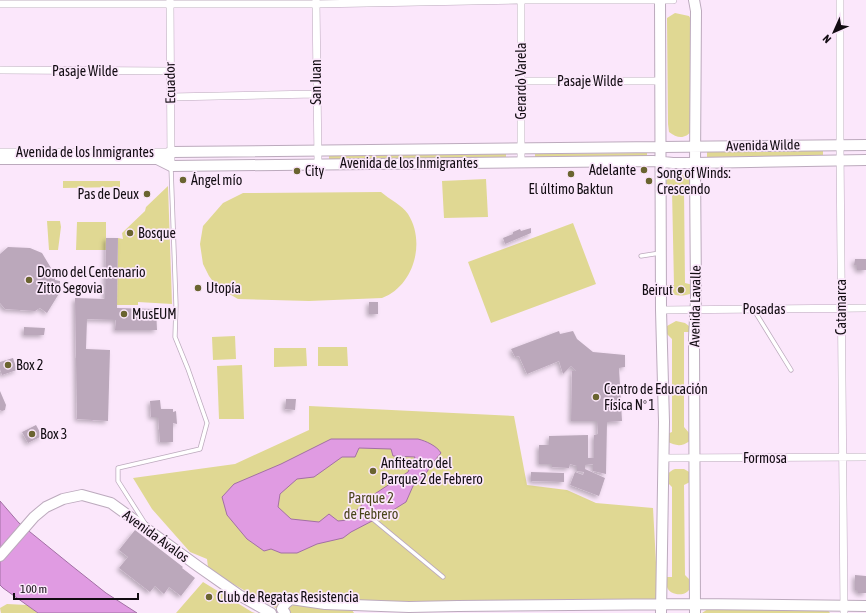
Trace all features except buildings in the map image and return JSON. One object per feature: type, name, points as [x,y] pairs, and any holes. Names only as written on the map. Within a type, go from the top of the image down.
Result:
[{"type":"main road","points":[[660,0],[659,81],[660,147],[662,162],[661,253],[664,422],[661,609]]},
{"type":"main road","name":"Avenida Lavalle","points":[[694,0],[696,10],[696,310],[694,338],[696,609]]},
{"type":"main road","name":"Avenida Wilde","points":[[660,147],[866,145]]},
{"type":"main road","name":"Avenida de los Inmigrantes","points":[[157,159],[171,152],[660,147]]},
{"type":"main road","name":"Avenida de los Inmigrantes","points":[[0,158],[157,159],[171,166],[318,163],[662,162]]},
{"type":"main road","name":"Avenida Wilde","points":[[662,162],[695,163],[866,160]]},
{"type":"main road","name":"Avenida Ávalos","points":[[0,556],[34,516],[46,507],[63,499],[82,495],[111,503],[239,595],[271,613]]},
{"type":"main road","points":[[285,613],[282,610],[285,604],[291,599],[325,604],[409,610],[444,603],[458,609],[844,609],[866,606]]},
{"type":"street","points":[[0,4],[517,0]]},
{"type":"street","name":"Gerardo Varela","points":[[521,0],[521,163]]},
{"type":"street","points":[[524,0],[673,0]]},
{"type":"street","name":"Catamarca","points":[[840,0],[841,457],[844,609]]},
{"type":"street","name":"Ecuador","points":[[170,2],[171,166]]},
{"type":"street","name":"San Juan","points":[[316,2],[318,163]]},
{"type":"street","name":"Pasaje Wilde","points":[[0,70],[170,71]]},
{"type":"street","name":"Pasaje Wilde","points":[[521,81],[659,81]]},
{"type":"street","points":[[170,98],[316,94]]},
{"type":"street","name":"Avenida de los Inmigrantes","points":[[0,152],[171,152]]},
{"type":"street","name":"Posadas","points":[[662,310],[866,308]]},
{"type":"street","name":"Formosa","points":[[663,458],[866,457]]},
{"type":"lane","points":[[150,531],[118,481],[118,468],[200,450],[207,423],[188,369],[174,337],[176,305],[171,166]]},
{"type":"lane","points":[[641,256],[661,253]]},
{"type":"lane","points":[[753,309],[791,370]]},
{"type":"lane","points":[[374,520],[443,577]]},
{"type":"green space","points":[[675,13],[689,16],[693,23],[692,130],[684,137],[675,136],[669,132],[668,124],[667,18]]},
{"type":"green space","points":[[707,150],[823,150],[823,156],[707,157]]},
{"type":"green space","points":[[647,153],[647,156],[535,158],[535,154]]},
{"type":"green space","points":[[506,154],[506,158],[329,159],[329,156]]},
{"type":"green space","points":[[674,173],[684,173],[690,175],[690,184],[684,189],[685,283],[693,285],[692,293],[685,295],[676,295],[666,292],[667,285],[674,285],[672,190],[666,184],[667,176]]},
{"type":"green space","points":[[486,179],[488,217],[444,218],[442,181]]},
{"type":"green space","points":[[63,181],[120,181],[120,187],[63,188]]},
{"type":"green space","points":[[168,186],[172,304],[138,302],[138,305],[117,305],[118,238],[123,239],[122,233]]},
{"type":"green space","points":[[381,192],[399,205],[408,214],[416,237],[414,262],[409,274],[402,284],[393,292],[382,298],[309,301],[238,299],[217,287],[203,264],[200,244],[203,226],[223,203],[243,193]]},
{"type":"green space","points":[[47,221],[60,221],[61,227],[58,250],[49,250]]},
{"type":"green space","points":[[77,222],[106,222],[106,250],[76,250]]},
{"type":"green space","points":[[573,223],[596,284],[491,323],[468,262]]},
{"type":"green space","points":[[676,321],[685,323],[689,326],[689,332],[684,332],[684,427],[690,434],[690,441],[678,445],[666,441],[667,434],[672,432],[672,339],[666,333],[667,326]]},
{"type":"green space","points":[[235,336],[236,359],[213,360],[212,337]]},
{"type":"green space","points":[[318,347],[347,347],[348,366],[318,366]]},
{"type":"green space","points":[[274,348],[306,348],[307,366],[274,367]]},
{"type":"green space","points":[[242,365],[244,419],[219,419],[217,366]]},
{"type":"green space","name":"Parque 2 de Febrero","points":[[309,406],[514,416],[527,485],[567,490],[596,503],[653,508],[658,599],[653,603],[328,604],[288,595],[281,600],[279,610],[221,577],[208,567],[207,559],[190,552],[152,509],[133,478],[235,464],[309,430]]},
{"type":"green space","points":[[675,469],[684,469],[691,473],[692,481],[684,485],[685,575],[691,581],[691,585],[686,593],[682,594],[675,594],[667,587],[667,577],[672,577],[672,487],[666,481],[671,471]]},
{"type":"green space","name":"Club de Regatas Resistencia","points":[[203,582],[252,612],[255,613],[176,613]]},
{"type":"green space","points":[[7,604],[27,605],[38,613],[1,613],[0,608]]},
{"type":"green space","points":[[295,604],[352,610],[354,613],[288,613],[288,608]]},
{"type":"green space","points":[[708,609],[827,609],[830,613],[702,613]]},
{"type":"shaded area","points":[[331,439],[418,439],[431,444],[441,453],[422,479],[413,486],[406,502],[393,510],[378,514],[374,520],[343,538],[317,544],[297,553],[281,553],[271,549],[264,551],[247,539],[227,515],[222,497],[234,484],[281,464]],"holes":[[[359,448],[391,449],[393,456],[415,457],[408,472],[367,499],[348,520],[338,521],[329,514],[319,522],[291,519],[278,507],[280,494],[297,479],[314,477],[342,457],[355,457]]]},
{"type":"shaded area","points":[[0,501],[19,523],[106,593],[137,613],[38,613],[3,588],[0,585]]},
{"type":"place","name":"Adelante","points":[[644,170]]},
{"type":"place","name":"City","points":[[297,171]]},
{"type":"place","name":"El último Baktun","points":[[571,174]]},
{"type":"place","name":"Ángel mío","points":[[183,180]]},
{"type":"place","name":"Song of Winds: Crescendo","points":[[649,181]]},
{"type":"place","name":"Pas de Deux","points":[[147,194]]},
{"type":"place","name":"Bosque","points":[[130,233]]},
{"type":"place","name":"Domo del Centenario Zitto Segovia","points":[[29,280]]},
{"type":"place","name":"Utopía","points":[[198,288]]},
{"type":"place","name":"Beirut","points":[[681,290]]},
{"type":"place","name":"MusEUM","points":[[124,314]]},
{"type":"place","name":"Box 2","points":[[8,365]]},
{"type":"place","name":"Centro de Educación Física Nº 1","points":[[596,397]]},
{"type":"place","name":"Box 3","points":[[32,434]]},
{"type":"place","name":"Anfiteatro del Parque 2 de Febrero","points":[[373,471]]},
{"type":"place","name":"Club de Regatas Resistencia","points":[[209,597]]}]
